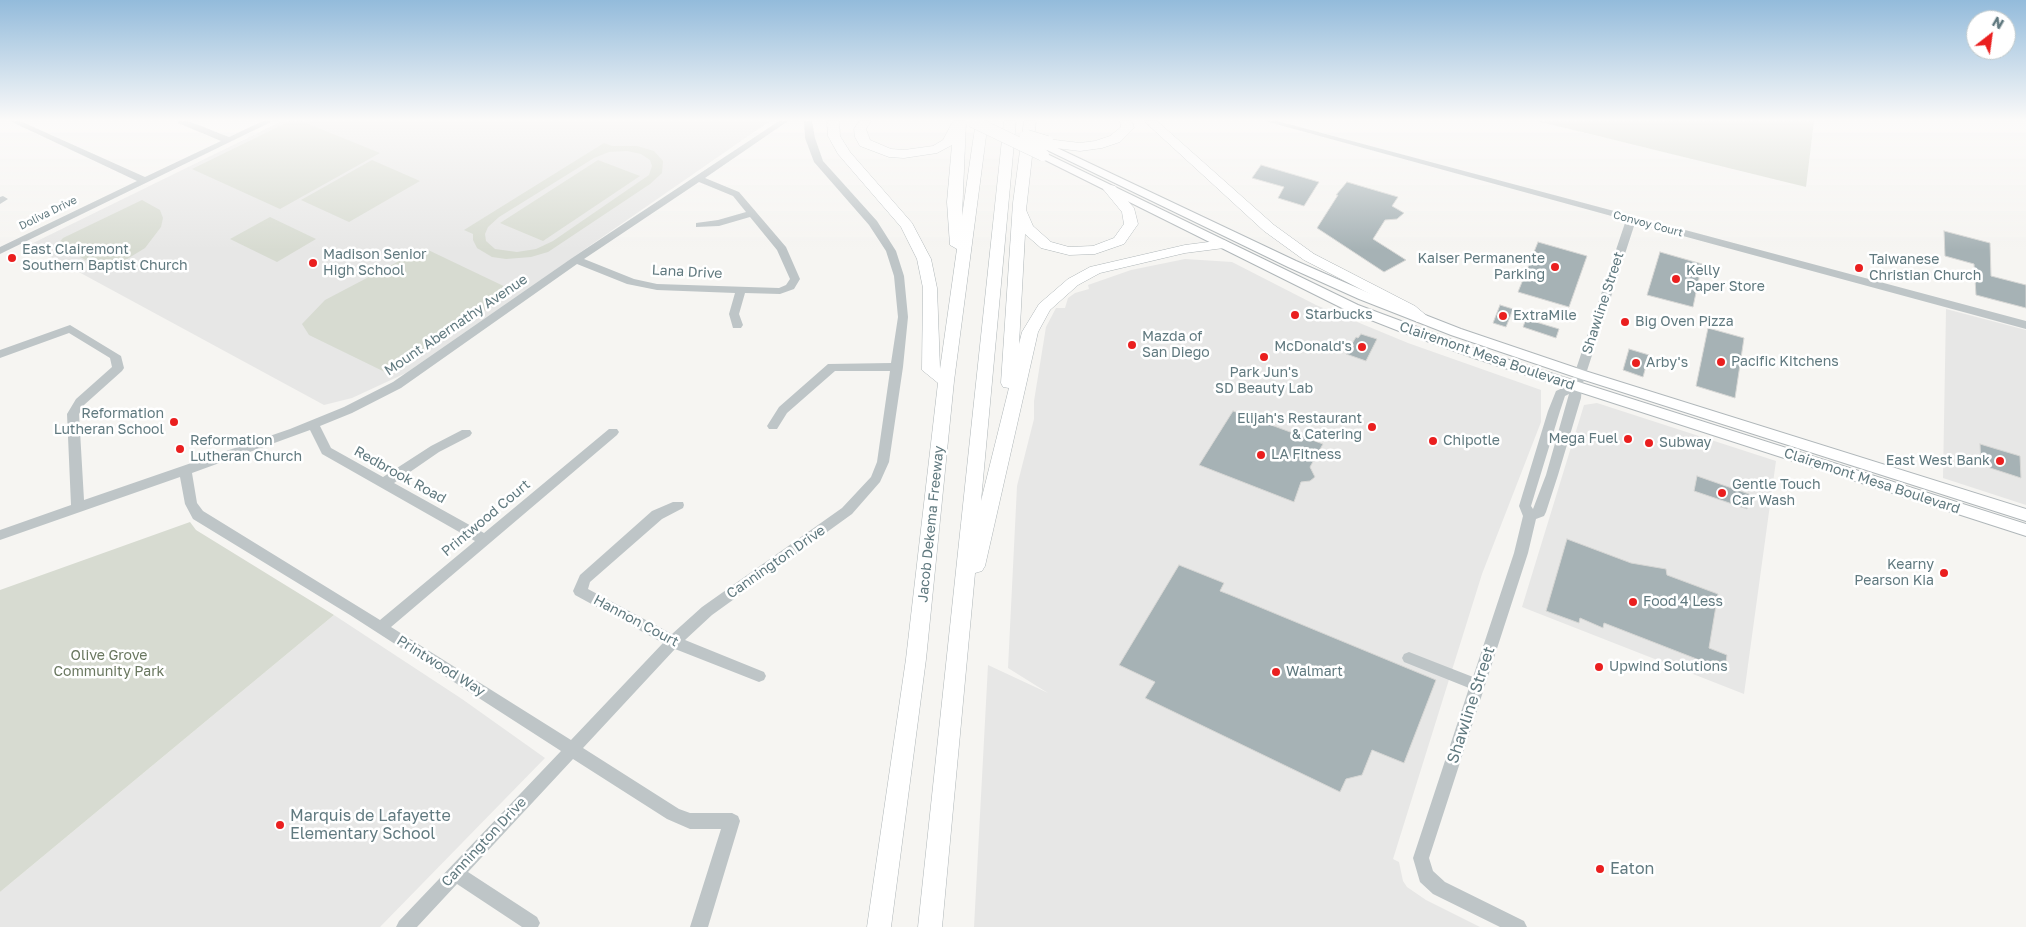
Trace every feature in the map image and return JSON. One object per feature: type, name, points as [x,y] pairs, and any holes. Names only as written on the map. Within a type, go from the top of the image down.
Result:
[{"type":"highway","points":[[853,164],[906,226],[924,259],[930,288],[930,370],[946,381]]},
{"type":"highway","points":[[957,164],[954,202],[960,286]]},
{"type":"highway","name":"Jacob Dekema Freeway","points":[[879,927],[916,659],[946,381],[976,164]]},
{"type":"highway","points":[[930,927],[1006,164]]},
{"type":"highway","points":[[1005,440],[1020,203],[1025,164]]},
{"type":"highway","points":[[1199,164],[1269,228],[1331,270],[1374,294],[1410,309],[1422,319]]},
{"type":"highway","points":[[1020,203],[1026,228],[1046,246],[1069,251],[1095,250],[1119,240],[1131,224],[1129,211],[1110,189]]},
{"type":"highway","points":[[960,634],[1030,332],[1044,307],[1073,282],[1095,270],[1185,249],[1224,244]]},
{"type":"main road","name":"Clairemont Mesa Boulevard","points":[[1071,164],[1110,189],[1353,308],[1479,355],[1578,380],[2026,516]]},
{"type":"main road","name":"Clairemont Mesa Boulevard","points":[[1080,164],[1364,296],[1578,380],[2026,530]]},
{"type":"street","points":[[109,164],[143,180]]},
{"type":"street","name":"Doliva Drive","points":[[0,251],[176,164]]},
{"type":"street","name":"Mount Abernathy Avenue","points":[[0,534],[348,410],[421,371],[576,260],[718,164]]},
{"type":"street","name":"Cannington Drive","points":[[405,927],[570,749],[674,642],[707,611],[848,511],[876,479],[884,462],[897,368],[903,317],[900,276],[891,251],[873,223],[821,164]]},
{"type":"street","name":"Convoy Court","points":[[1431,164],[2026,325]]},
{"type":"street","points":[[698,178],[736,194],[752,213],[719,223],[700,225]]},
{"type":"street","name":"Lana Drive","points":[[576,260],[643,285],[780,291],[790,287],[795,279],[782,249],[752,213]]},
{"type":"street","name":"Shawline Street","points":[[1518,927],[1439,888],[1426,876],[1421,858],[1521,553],[1530,516],[1525,506],[1554,411],[1560,394],[1578,380],[1631,219]]},
{"type":"street","points":[[737,325],[734,314],[741,290]]},
{"type":"street","points":[[0,354],[70,329],[114,356],[118,368],[80,402],[72,414],[78,507]]},
{"type":"street","points":[[773,426],[783,410],[832,367],[897,368]]},
{"type":"street","name":"Redbrook Road","points":[[313,424],[326,452],[485,540]]},
{"type":"street","name":"Printwood Court","points":[[380,628],[612,432]]},
{"type":"street","points":[[383,484],[434,449],[466,433]]},
{"type":"street","name":"Printwood Way","points":[[185,469],[191,504],[198,516],[380,628],[673,814],[690,821],[732,821],[699,927]]},
{"type":"street","name":"Hannon Court","points":[[678,505],[657,515],[585,580],[580,591],[674,642],[759,676]]},
{"type":"street","points":[[1409,658],[1477,685]]},
{"type":"street","points":[[455,873],[531,923]]},
{"type":"shaded area","name":"Madison Senior High School","points":[[194,164],[708,164],[406,373],[352,398],[324,405],[29,245]]},
{"type":"shaded area","points":[[1185,259],[1232,262],[1316,305],[1408,343],[1541,390],[1541,422],[1482,574],[1393,859],[1399,862],[1403,881],[1407,887],[1426,900],[1480,927],[974,927],[988,665],[1048,693],[1008,668],[1017,486],[1034,419],[1034,401],[1046,327],[1056,308],[1065,308],[1068,298],[1075,293],[1089,289],[1088,285],[1131,270]]},
{"type":"shaded area","points":[[1946,309],[2026,330],[2026,505],[1943,478]]},
{"type":"shaded area","points":[[1597,403],[1776,461],[1744,694],[1522,607],[1584,405]]},
{"type":"shaded area","name":"Marquis de Lafayette Elementary School","points":[[334,615],[462,699],[545,758],[380,927],[0,927],[0,892]]},
{"type":"green space","points":[[202,164],[360,164],[280,209],[192,169]]},
{"type":"green space","points":[[364,164],[382,164],[420,181],[349,222],[301,200]]},
{"type":"green space","points":[[570,164],[584,164],[499,217],[488,227],[485,234],[486,241],[495,249],[517,252],[536,249],[553,241],[649,175],[651,164],[663,164],[662,173],[650,184],[548,252],[531,257],[506,259],[492,257],[477,248],[473,240],[473,234],[464,230]]},
{"type":"green space","points":[[591,164],[609,164],[640,176],[543,241],[500,223]]},
{"type":"green space","points":[[1713,164],[1809,164],[1806,187]]},
{"type":"green space","points":[[142,200],[160,210],[163,218],[161,227],[145,248],[106,272],[58,244],[63,238]]},
{"type":"green space","points":[[270,217],[316,239],[277,262],[230,239]]},
{"type":"green space","points":[[424,248],[514,291],[391,375],[309,335],[302,324],[325,300]]},
{"type":"green space","name":"Olive Grove Community Park","points":[[190,522],[196,530],[334,615],[0,892],[0,590]]},
{"type":"building","points":[[1261,165],[1319,182],[1304,206],[1278,198],[1284,187],[1252,178]]},
{"type":"building","points":[[1347,182],[1398,197],[1392,206],[1404,213],[1397,219],[1385,220],[1373,239],[1406,260],[1384,272],[1317,228],[1338,195],[1336,195]]},
{"type":"building","points":[[1944,231],[1990,243],[1991,276],[2026,285],[2026,308],[1976,295],[1974,264],[1945,256]]},
{"type":"building","name":"Kaiser Permanente Parking","points":[[1538,242],[1587,256],[1569,307],[1518,292]]},
{"type":"building","name":"Kelly Paper Store","points":[[1660,252],[1702,264],[1693,307],[1647,295]]},
{"type":"building","name":"ExtraMile","points":[[1500,305],[1513,309],[1506,327],[1493,323]]},
{"type":"building","points":[[1526,319],[1559,329],[1556,338],[1523,327]]},
{"type":"building","name":"Pacific Kitchens","points":[[1708,328],[1744,338],[1735,398],[1696,386]]},
{"type":"building","name":"McDonald's","points":[[1361,334],[1377,339],[1366,361],[1346,354],[1356,337],[1358,338]]},
{"type":"building","name":"Arby's","points":[[1629,349],[1649,355],[1643,377],[1623,370]]},
{"type":"building","name":"LA Fitness","points":[[1233,411],[1323,444],[1310,467],[1315,477],[1310,481],[1301,482],[1294,502],[1199,465]]},
{"type":"building","name":"East West Bank","points":[[1980,444],[2020,456],[2021,478],[1981,465]]},
{"type":"building","name":"Gentle Touch Car Wash","points":[[1697,476],[1749,494],[1747,509],[1694,491]]},
{"type":"building","name":"Food 4 Less","points":[[1567,539],[1631,563],[1666,569],[1667,575],[1718,594],[1709,648],[1727,655],[1725,670],[1604,623],[1603,628],[1580,618],[1579,623],[1546,611]]},
{"type":"building","name":"Walmart","points":[[1179,565],[1224,583],[1220,591],[1436,680],[1404,763],[1372,750],[1362,775],[1346,779],[1340,792],[1145,698],[1155,682],[1119,665]]},
{"type":"place","name":"East Clairemont Southern Baptist Church","points":[[12,258]]},
{"type":"place","name":"Madison Senior High School","points":[[313,263]]},
{"type":"place","name":"Kaiser Permanente Parking","points":[[1555,267]]},
{"type":"place","name":"Taiwanese Christian Church","points":[[1859,268]]},
{"type":"place","name":"Kelly Paper Store","points":[[1676,279]]},
{"type":"place","name":"Starbucks","points":[[1295,315]]},
{"type":"place","name":"ExtraMile","points":[[1503,316]]},
{"type":"place","name":"Big Oven Pizza","points":[[1625,322]]},
{"type":"place","name":"Mazda of San Diego","points":[[1132,345]]},
{"type":"place","name":"McDonald's","points":[[1362,347]]},
{"type":"place","name":"Park Jun's SD Beauty Lab","points":[[1264,357]]},
{"type":"place","name":"Pacific Kitchens","points":[[1721,362]]},
{"type":"place","name":"Arby's","points":[[1636,363]]},
{"type":"place","name":"Reformation Lutheran School","points":[[174,422]]},
{"type":"place","name":"Elijah's Restaurant & Catering","points":[[1372,427]]},
{"type":"place","name":"Mega Fuel","points":[[1628,439]]},
{"type":"place","name":"Chipotle","points":[[1433,441]]},
{"type":"place","name":"Subway","points":[[1649,443]]},
{"type":"place","name":"Reformation Lutheran Church","points":[[180,449]]},
{"type":"place","name":"LA Fitness","points":[[1261,455]]},
{"type":"place","name":"East West Bank","points":[[2000,461]]},
{"type":"place","name":"Gentle Touch Car Wash","points":[[1722,493]]},
{"type":"place","name":"Kearny Pearson Kia","points":[[1944,573]]},
{"type":"place","name":"Food 4 Less","points":[[1633,602]]},
{"type":"place","name":"Upwind Solutions","points":[[1599,667]]},
{"type":"place","name":"Walmart","points":[[1276,672]]},
{"type":"place","name":"Marquis de Lafayette Elementary School","points":[[280,825]]},
{"type":"place","name":"Eaton","points":[[1600,869]]}]
